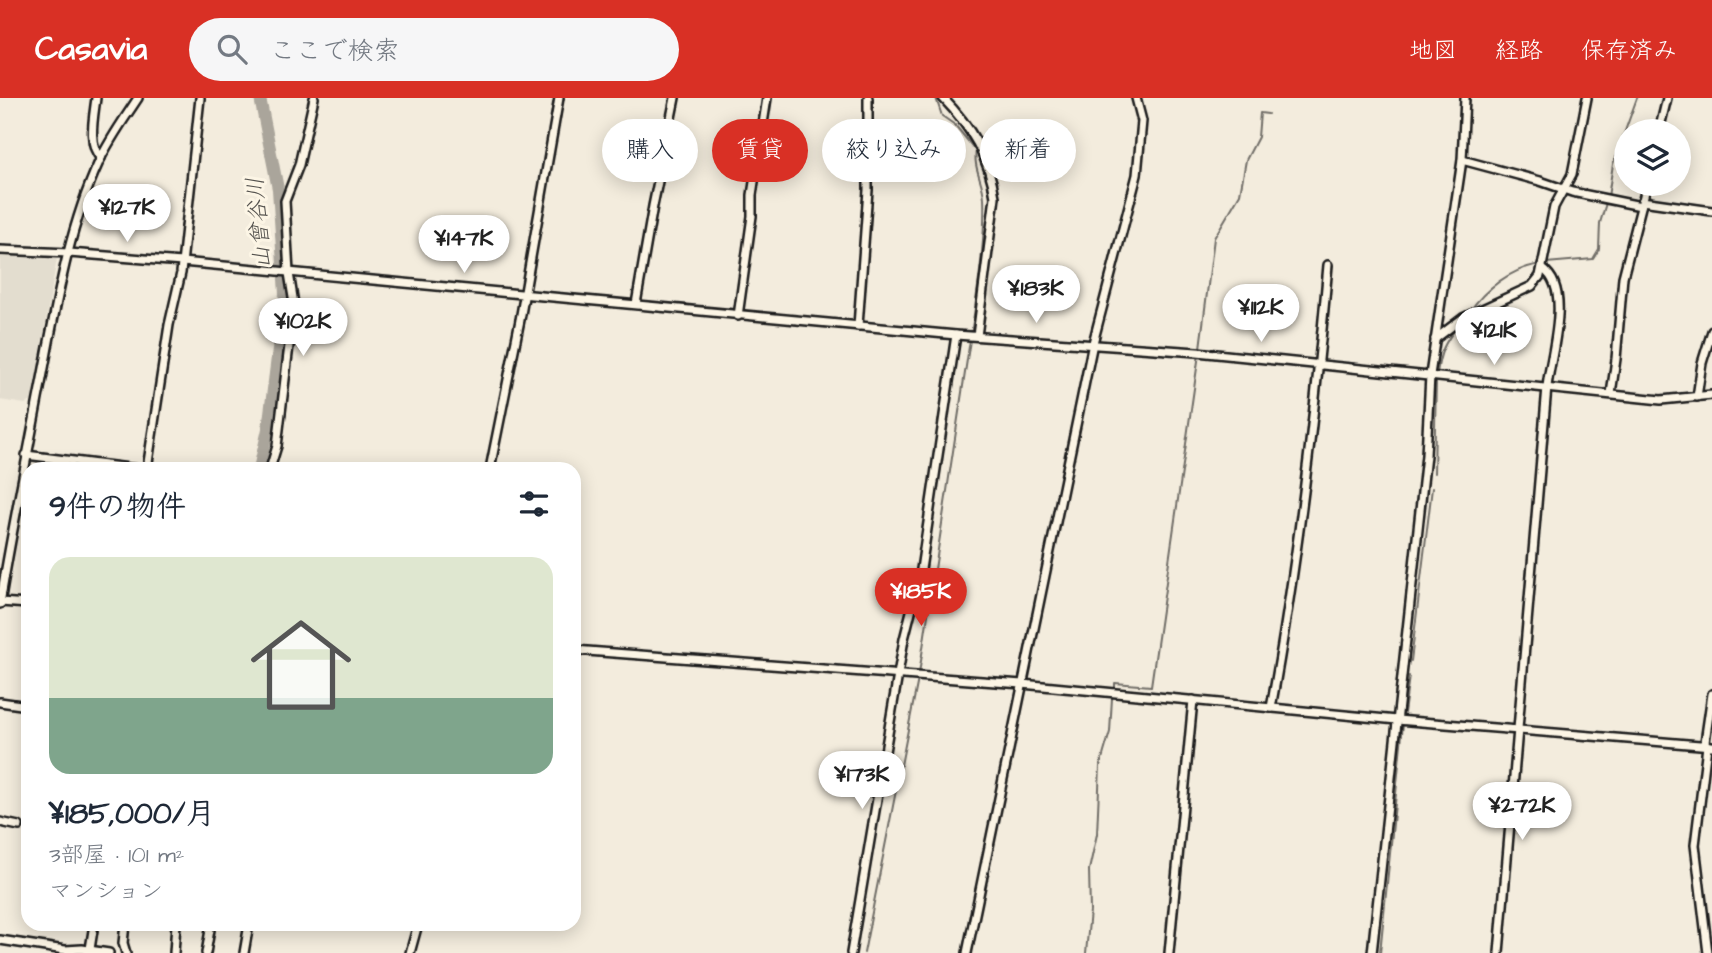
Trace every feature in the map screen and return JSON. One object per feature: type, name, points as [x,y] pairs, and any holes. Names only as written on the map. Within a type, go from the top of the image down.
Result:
[{"type":"street","points":[[96,98],[94,139],[96,153],[101,158]]},
{"type":"street","points":[[25,462],[51,326],[82,205],[101,158],[138,98]]},
{"type":"street","points":[[148,462],[169,325],[182,262],[200,98]]},
{"type":"street","points":[[272,462],[277,446],[293,317],[294,293],[286,272],[285,201],[301,158],[314,98]]},
{"type":"street","points":[[491,462],[559,98]]},
{"type":"street","points":[[636,304],[675,98]]},
{"type":"street","points":[[738,316],[767,98]]},
{"type":"street","points":[[858,326],[868,190],[867,98]]},
{"type":"street","points":[[943,98],[979,145],[991,176],[995,197],[977,336]]},
{"type":"street","points":[[967,953],[1093,343],[1137,175],[1142,116],[1136,98]]},
{"type":"street","points":[[1372,953],[1435,375],[1435,339],[1462,160],[1465,98]]},
{"type":"street","points":[[1435,339],[1463,318],[1532,286],[1543,265],[1554,207],[1572,174],[1587,98]]},
{"type":"street","points":[[1663,119],[1667,98]]},
{"type":"street","points":[[1462,160],[1565,190],[1608,199],[1712,211]]},
{"type":"street","points":[[1611,394],[1623,277],[1644,196]]},
{"type":"street","points":[[0,250],[182,262],[403,285],[524,293],[738,316],[956,335],[1199,352],[1661,400],[1712,395]]},
{"type":"street","points":[[1271,708],[1286,627],[1319,363],[1328,265]]},
{"type":"street","points":[[1499,953],[1547,387],[1559,308],[1550,274],[1543,265]]},
{"type":"street","points":[[1697,397],[1702,363],[1712,331]]},
{"type":"street","points":[[851,953],[904,639],[920,576],[956,335]]},
{"type":"street","points":[[26,454],[76,462]]},
{"type":"street","points":[[21,483],[0,603],[21,604]]},
{"type":"street","points":[[581,651],[1022,684],[1397,720],[1710,746]]},
{"type":"street","points":[[1710,746],[1705,742],[1712,694]]},
{"type":"street","points":[[1169,953],[1193,700]]},
{"type":"street","points":[[0,702],[21,705]]},
{"type":"street","points":[[1708,953],[1695,845],[1710,746]]},
{"type":"street","points":[[0,822],[19,826]]},
{"type":"street","points":[[90,949],[93,931]]},
{"type":"street","points":[[124,931],[123,943],[126,953]]},
{"type":"street","points":[[174,953],[176,931]]},
{"type":"street","points":[[206,953],[210,931]]},
{"type":"street","points":[[244,953],[248,931]]},
{"type":"street","points":[[410,953],[416,931]]},
{"type":"street","points":[[0,940],[65,950],[90,949],[109,953]]},
{"type":"shaded area","points":[[0,256],[57,258],[32,401],[25,404],[0,400]]},
{"type":"waterway","name":"山曾谷川","points":[[260,98],[278,189],[285,294],[268,429],[261,462]]},
{"type":"waterway","points":[[936,98],[942,116],[955,125],[976,151],[983,192],[982,249],[971,335]]},
{"type":"waterway","points":[[1608,197],[1613,164],[1637,98]]},
{"type":"waterway","points":[[1200,348],[1214,238],[1240,194],[1246,160],[1258,137],[1260,113],[1268,114]]},
{"type":"waterway","points":[[1546,263],[1593,259],[1599,249],[1600,223],[1606,203]]},
{"type":"waterway","points":[[1469,312],[1483,295],[1500,281],[1519,270],[1540,264]]},
{"type":"waterway","points":[[1437,375],[1443,348],[1459,325]]},
{"type":"waterway","points":[[919,674],[970,340]]},
{"type":"waterway","points":[[1115,687],[1115,683],[1151,686],[1199,354]]},
{"type":"waterway","points":[[1434,473],[1436,381]]},
{"type":"waterway","points":[[1411,661],[1432,488]]},
{"type":"waterway","points":[[1404,713],[1409,676]]},
{"type":"waterway","points":[[864,953],[918,679]]},
{"type":"waterway","points":[[1086,953],[1090,911],[1089,870],[1097,834],[1100,766],[1110,732],[1112,698]]},
{"type":"waterway","points":[[1380,953],[1403,724]]}]
